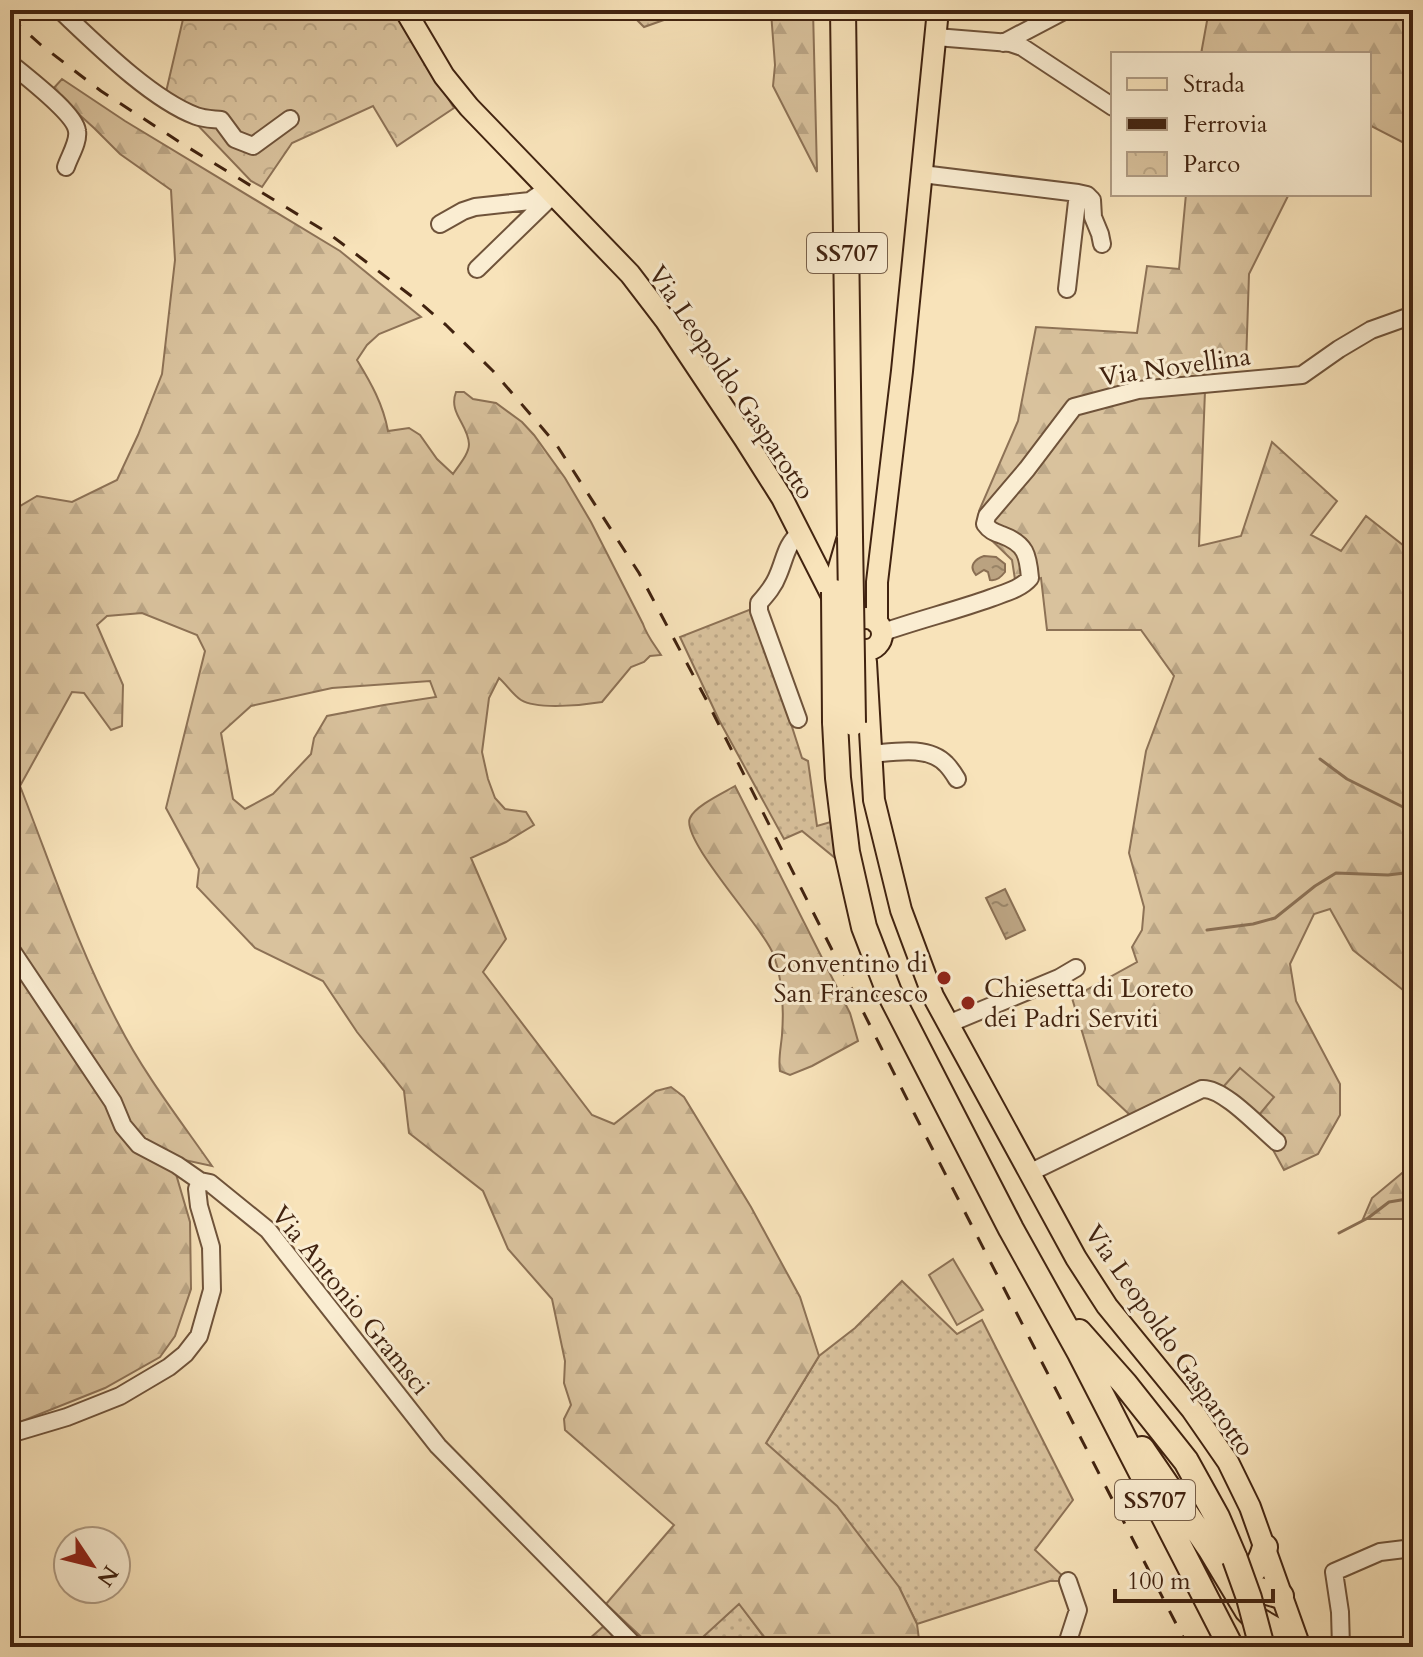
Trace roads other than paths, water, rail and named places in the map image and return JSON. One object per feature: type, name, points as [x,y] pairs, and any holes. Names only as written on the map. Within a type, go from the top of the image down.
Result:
[{"type":"highway","name":"SS707","points":[[831,10],[842,495],[850,537],[841,815],[864,927],[889,992],[913,1040],[1011,1229],[1080,1342],[1231,1647]]},
{"type":"highway","name":"SS707","points":[[843,10],[842,495],[832,592],[844,722]]},
{"type":"highway","name":"SS707","points":[[832,592],[850,537]]},
{"type":"highway","name":"SS707","points":[[1080,1342],[1125,1384],[1186,1461],[1211,1506],[1238,1569],[1262,1647]]},
{"type":"highway","points":[[1080,1342],[1143,1416],[1164,1478],[1247,1610],[1300,1647]]},
{"type":"highway","points":[[1211,1550],[1247,1577],[1253,1572],[1265,1547]]},
{"type":"highway","points":[[1238,1569],[1253,1588],[1281,1596]]},
{"type":"highway","points":[[1247,1610],[1261,1610],[1281,1596]]},
{"type":"main road","name":"Via Leopoldo Gasparotto","points":[[405,10],[444,76],[471,109],[630,274],[666,321],[782,498],[832,592],[865,636],[874,800],[901,910],[933,996],[1076,1258],[1107,1306],[1192,1410],[1228,1462],[1250,1507],[1300,1647]]},
{"type":"main road","points":[[865,636],[877,582],[938,10]]},
{"type":"street","points":[[60,10],[143,84],[200,118],[221,120],[235,139],[253,146],[290,119]]},
{"type":"street","points":[[1003,43],[1066,10]]},
{"type":"street","points":[[936,37],[1022,47],[1111,106]]},
{"type":"street","points":[[10,63],[70,115],[77,128],[77,137],[66,167]]},
{"type":"street","points":[[922,174],[1087,195],[1092,200],[1093,217],[1102,244]]},
{"type":"street","points":[[440,224],[475,207],[530,201],[550,192]]},
{"type":"street","points":[[477,269],[550,192]]},
{"type":"street","points":[[1067,289],[1078,193]]},
{"type":"street","name":"Via Novellina","points":[[865,636],[939,616],[1025,584],[1030,578],[1028,557],[1022,546],[989,529],[985,524],[987,516],[1074,407],[1138,390],[1302,375],[1371,330],[1413,315]]},
{"type":"street","points":[[798,719],[759,611],[759,603],[778,577],[790,540],[800,533]]},
{"type":"street","points":[[871,754],[931,753],[945,762],[957,779]]},
{"type":"street","name":"Via Antonio Gramsci","points":[[10,948],[113,1102],[123,1126],[139,1145],[200,1181],[210,1183],[268,1230],[438,1446],[636,1647]]},
{"type":"street","points":[[948,1024],[1076,968]]},
{"type":"street","points":[[1029,1173],[1202,1089],[1210,1088],[1223,1096],[1277,1142]]},
{"type":"street","points":[[10,1434],[67,1417],[120,1396],[169,1367],[185,1354],[199,1336],[212,1290],[211,1247],[197,1189],[200,1181]]},
{"type":"street","points":[[1341,1647],[1334,1572],[1380,1552],[1413,1548]]},
{"type":"street","points":[[1066,1647],[1078,1610],[1068,1581]]},
{"type":"water","points":[[984,556],[996,557],[1005,564],[1005,572],[999,578],[990,580],[988,572],[984,570],[976,575],[974,563]]},
{"type":"water","points":[[1005,889],[1025,930],[1006,939],[986,898]]},
{"type":"waterway","points":[[1320,759],[1347,779],[1413,812]]},
{"type":"waterway","points":[[1207,930],[1275,918],[1336,873],[1388,875],[1413,872]]},
{"type":"waterway","points":[[1339,1233],[1368,1218],[1389,1202],[1413,1198]]},
{"type":"railway","points":[[10,17],[101,91],[328,233],[418,301],[493,371],[556,444],[639,573],[708,703],[1188,1647]]},
{"type":"place","name":"Conventino di San Francesco","points":[[944,978]]},
{"type":"place","name":"Chiesetta di Loreto dei Padri Serviti","points":[[968,1003]]}]
